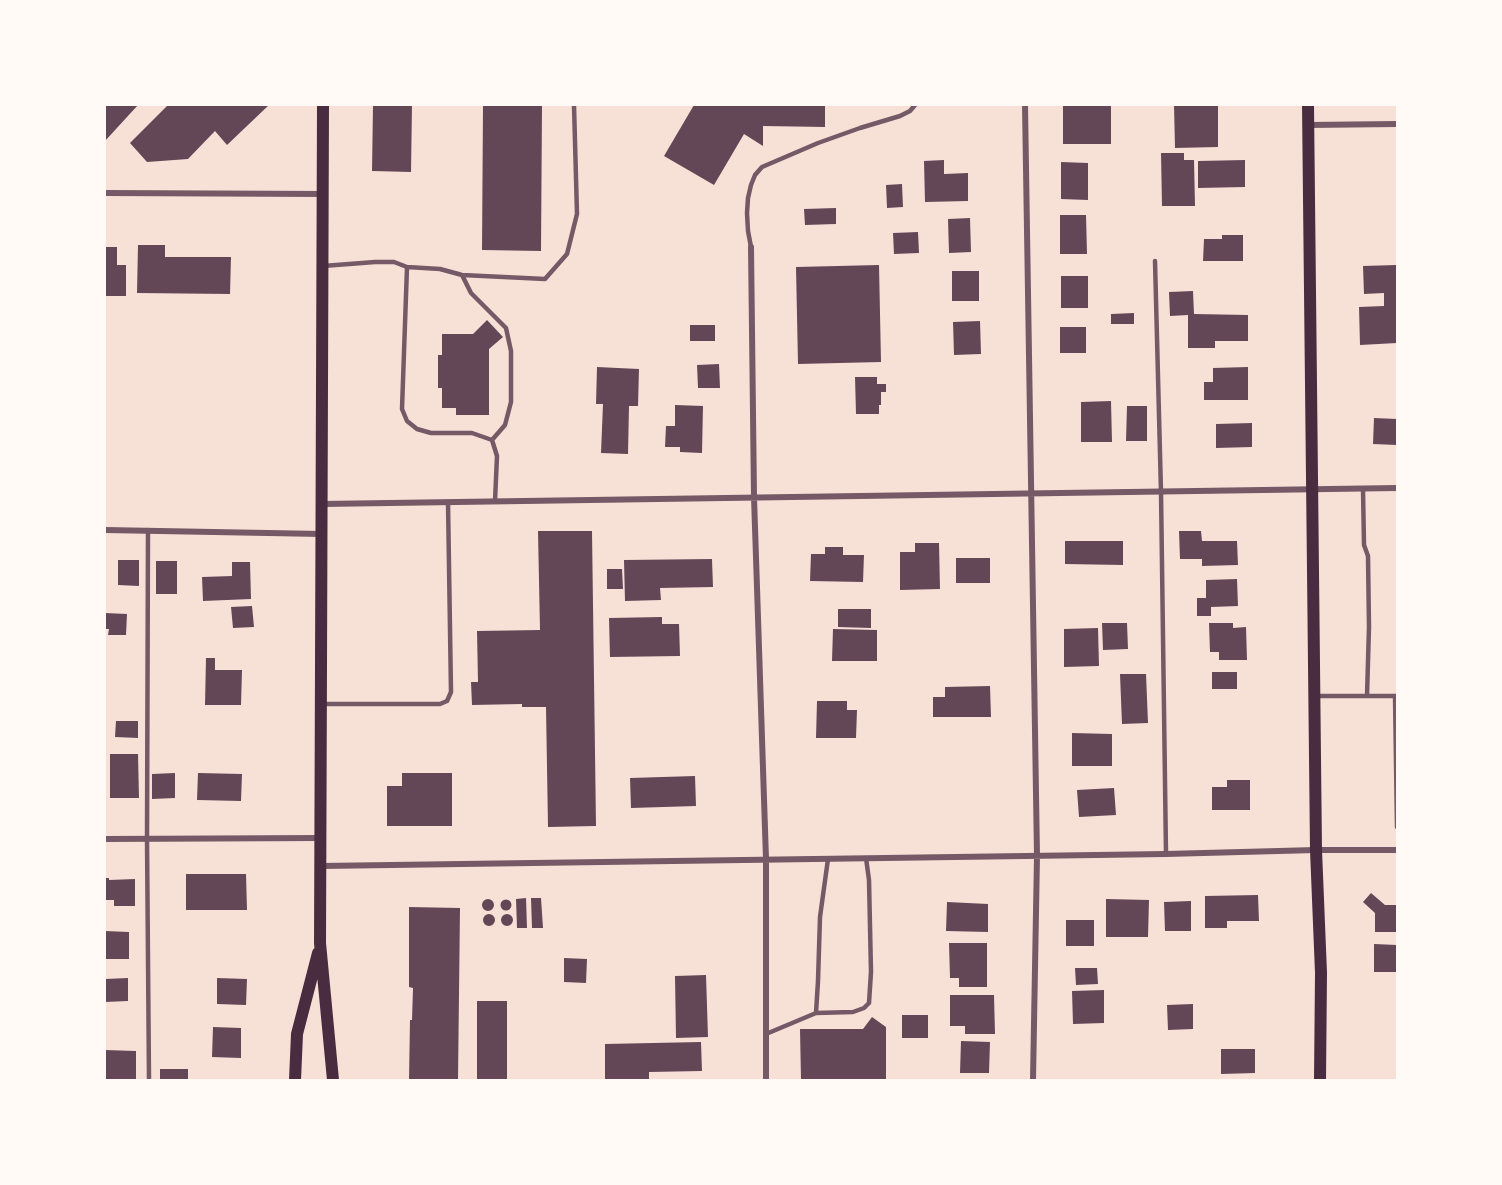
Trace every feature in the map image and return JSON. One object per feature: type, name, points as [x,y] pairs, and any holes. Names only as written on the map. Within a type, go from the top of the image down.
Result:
[{"type":"main road","points":[[323,105],[320,943],[333,1080]]},
{"type":"main road","points":[[1308,105],[1316,850],[1321,973],[1320,1080]]},
{"type":"main road","points":[[295,1080],[297,1034],[320,943]]},
{"type":"street","points":[[1025,105],[1037,856],[1033,1080]]},
{"type":"street","points":[[1308,125],[1397,124]]},
{"type":"street","points":[[105,193],[323,194]]},
{"type":"street","points":[[751,247],[754,497],[766,859],[766,1080]]},
{"type":"street","points":[[321,504],[1397,488]]},
{"type":"street","points":[[105,530],[322,534]]},
{"type":"street","points":[[105,839],[320,838]]},
{"type":"street","points":[[320,866],[1397,850]]},
{"type":"lane","points":[[323,266],[394,262],[407,267],[440,269],[462,274],[545,279],[567,254],[577,214],[574,105]]},
{"type":"lane","points":[[751,247],[748,231],[748,198],[754,175],[762,167],[828,139],[900,116],[910,111],[915,105]]},
{"type":"lane","points":[[1155,261],[1166,854]]},
{"type":"lane","points":[[407,267],[402,408],[406,421],[417,429],[431,433],[472,433],[492,440]]},
{"type":"lane","points":[[462,274],[471,293],[506,328],[511,351],[511,402],[505,425],[492,440]]},
{"type":"lane","points":[[492,440],[497,456],[495,501]]},
{"type":"lane","points":[[1362,489],[1364,545],[1368,556],[1368,696]]},
{"type":"lane","points":[[321,704],[440,704],[447,701],[451,692],[448,502]]},
{"type":"lane","points":[[148,530],[149,1080]]},
{"type":"lane","points":[[1315,696],[1396,696],[1397,827]]},
{"type":"lane","points":[[766,1034],[816,1013],[853,1012],[864,1008],[868,1003],[871,972],[866,858]]},
{"type":"lane","points":[[816,1013],[820,917],[828,859]]},
{"type":"building","points":[[105,105],[138,105],[105,141]]},
{"type":"building","points":[[168,105],[269,105],[227,145],[215,131],[188,159],[147,162],[130,143]]},
{"type":"building","points":[[373,105],[412,105],[411,172],[372,171]]},
{"type":"building","points":[[483,105],[542,105],[541,251],[482,250]]},
{"type":"building","points":[[694,105],[825,105],[825,127],[763,126],[763,146],[744,134],[714,185],[664,156]]},
{"type":"building","points":[[1063,105],[1111,105],[1111,144],[1063,144]]},
{"type":"building","points":[[1174,105],[1218,106],[1218,147],[1175,148]]},
{"type":"building","points":[[1161,153],[1184,153],[1184,160],[1194,160],[1195,206],[1162,206]]},
{"type":"building","points":[[944,160],[944,174],[968,173],[968,201],[925,202],[924,161]]},
{"type":"building","points":[[1245,160],[1245,187],[1198,188],[1198,161]]},
{"type":"building","points":[[1061,162],[1088,163],[1088,200],[1061,199]]},
{"type":"building","points":[[902,184],[903,207],[887,208],[886,185]]},
{"type":"building","points":[[836,208],[836,224],[805,225],[804,209]]},
{"type":"building","points":[[1060,215],[1086,215],[1087,254],[1060,254]]},
{"type":"building","points":[[970,218],[971,252],[949,253],[948,219]]},
{"type":"building","points":[[918,232],[919,253],[894,254],[893,233]]},
{"type":"building","points":[[1222,235],[1243,235],[1243,261],[1203,261],[1204,239],[1222,239]]},
{"type":"building","points":[[138,245],[165,245],[165,257],[231,257],[230,294],[137,293]]},
{"type":"building","points":[[105,247],[117,247],[117,265],[126,265],[126,296],[105,296]]},
{"type":"building","points":[[879,265],[881,362],[798,364],[796,267]]},
{"type":"building","points":[[1396,265],[1397,343],[1360,345],[1359,307],[1384,306],[1384,293],[1364,294],[1363,266]]},
{"type":"building","points":[[952,271],[979,271],[979,301],[952,301]]},
{"type":"building","points":[[1061,276],[1088,276],[1088,308],[1061,308]]},
{"type":"building","points":[[1193,291],[1194,314],[1248,315],[1248,341],[1215,341],[1215,348],[1188,348],[1188,315],[1170,316],[1169,292]]},
{"type":"building","points":[[1134,313],[1134,324],[1111,324],[1111,314]]},
{"type":"building","points":[[487,320],[503,337],[489,349],[489,415],[456,415],[456,408],[442,408],[442,388],[438,388],[438,355],[442,355],[442,334],[473,334]]},
{"type":"building","points":[[980,321],[981,354],[954,355],[953,322]]},
{"type":"building","points":[[690,325],[715,325],[715,341],[690,341]]},
{"type":"building","points":[[1060,327],[1086,327],[1086,353],[1060,353]]},
{"type":"building","points":[[719,364],[720,388],[698,388],[697,365]]},
{"type":"building","points":[[597,367],[639,369],[638,406],[629,406],[628,454],[601,453],[603,404],[596,404]]},
{"type":"building","points":[[1248,367],[1248,400],[1204,400],[1204,382],[1213,382],[1213,368]]},
{"type":"building","points":[[855,377],[877,377],[877,384],[886,384],[886,392],[881,392],[879,414],[856,414]]},
{"type":"building","points":[[1111,401],[1112,442],[1081,442],[1081,402]]},
{"type":"building","points":[[675,405],[703,406],[702,453],[680,452],[680,447],[665,447],[666,426],[675,426]]},
{"type":"building","points":[[1127,406],[1147,406],[1147,441],[1126,441]]},
{"type":"building","points":[[1374,418],[1397,419],[1397,445],[1373,444]]},
{"type":"building","points":[[1252,423],[1252,447],[1216,448],[1216,424]]},
{"type":"building","points":[[538,531],[592,531],[596,826],[548,827],[546,707],[522,707],[522,704],[472,705],[471,682],[478,682],[477,631],[540,630]]},
{"type":"building","points":[[1179,531],[1201,531],[1202,541],[1237,541],[1238,565],[1202,566],[1202,559],[1180,559]]},
{"type":"building","points":[[1065,541],[1123,541],[1123,565],[1065,564]]},
{"type":"building","points":[[915,543],[939,543],[940,589],[900,590],[900,552],[915,552]]},
{"type":"building","points":[[825,547],[843,547],[843,555],[864,555],[863,582],[810,581],[811,554],[825,554]]},
{"type":"building","points":[[956,558],[990,558],[990,583],[956,583]]},
{"type":"building","points":[[712,559],[713,587],[660,588],[661,600],[625,601],[624,560]]},
{"type":"building","points":[[118,560],[139,560],[139,586],[118,585]]},
{"type":"building","points":[[156,561],[177,561],[177,594],[156,594]]},
{"type":"building","points":[[232,562],[250,562],[251,599],[203,601],[202,577],[232,576]]},
{"type":"building","points":[[607,569],[622,569],[623,589],[607,589]]},
{"type":"building","points":[[1237,579],[1238,606],[1211,607],[1211,616],[1197,616],[1197,598],[1206,598],[1206,580]]},
{"type":"building","points":[[252,606],[254,627],[233,628],[231,607]]},
{"type":"building","points":[[838,609],[871,609],[871,628],[838,627]]},
{"type":"building","points":[[105,613],[127,614],[126,635],[108,635],[109,629],[105,629]]},
{"type":"building","points":[[662,617],[662,624],[679,624],[680,656],[610,657],[609,618]]},
{"type":"building","points":[[1102,623],[1127,623],[1128,649],[1103,650]]},
{"type":"building","points":[[1209,623],[1233,623],[1233,628],[1246,627],[1247,660],[1219,660],[1219,652],[1210,652]]},
{"type":"building","points":[[1098,628],[1099,666],[1064,667],[1064,629]]},
{"type":"building","points":[[833,629],[877,630],[877,661],[832,661]]},
{"type":"building","points":[[206,658],[215,658],[215,670],[242,670],[241,705],[205,705]]},
{"type":"building","points":[[1212,672],[1237,672],[1237,689],[1212,689]]},
{"type":"building","points":[[1120,674],[1146,674],[1148,723],[1122,724]]},
{"type":"building","points":[[990,686],[991,717],[933,717],[933,697],[945,697],[945,687]]},
{"type":"building","points":[[817,701],[847,701],[847,710],[857,710],[856,738],[816,738]]},
{"type":"building","points":[[116,721],[138,721],[138,738],[115,737]]},
{"type":"building","points":[[1072,733],[1112,734],[1112,766],[1072,766]]},
{"type":"building","points":[[110,754],[138,754],[139,798],[110,798]]},
{"type":"building","points":[[175,773],[175,798],[152,799],[152,774]]},
{"type":"building","points":[[198,773],[242,774],[241,801],[197,800]]},
{"type":"building","points":[[402,773],[452,773],[452,826],[387,826],[387,786],[402,786]]},
{"type":"building","points":[[695,776],[696,806],[631,808],[630,778]]},
{"type":"building","points":[[1227,780],[1250,780],[1250,810],[1212,810],[1212,787],[1227,787]]},
{"type":"building","points":[[1114,788],[1116,815],[1079,817],[1077,790]]},
{"type":"building","points":[[186,874],[246,874],[247,910],[186,910]]},
{"type":"building","points":[[105,878],[109,880],[135,879],[135,906],[114,906],[114,900],[105,900]]},
{"type":"building","points":[[1371,893],[1385,905],[1397,905],[1397,932],[1375,932],[1375,913],[1363,902]]},
{"type":"building","points":[[1258,895],[1259,921],[1227,921],[1227,928],[1205,928],[1205,896]]},
{"type":"building","points":[[526,898],[527,928],[517,928],[516,899]]},
{"type":"building","points":[[531,898],[541,898],[543,928],[532,928]]},
{"type":"building","points":[[488,899],[494,905],[488,911],[482,905]]},
{"type":"building","points":[[506,899],[512,905],[506,911],[500,905]]},
{"type":"building","points":[[1106,899],[1149,900],[1148,937],[1106,937]]},
{"type":"building","points":[[1191,901],[1191,931],[1165,931],[1164,902]]},
{"type":"building","points":[[947,902],[988,904],[988,932],[946,931]]},
{"type":"building","points":[[409,907],[460,908],[458,1080],[409,1080],[413,988],[409,987]]},
{"type":"building","points":[[489,914],[495,920],[489,926],[483,920]]},
{"type":"building","points":[[507,914],[513,920],[507,926],[501,920]]},
{"type":"building","points":[[1066,920],[1094,920],[1094,946],[1066,946]]},
{"type":"building","points":[[105,931],[129,932],[129,959],[105,959]]},
{"type":"building","points":[[949,943],[987,943],[987,987],[959,987],[959,978],[950,978]]},
{"type":"building","points":[[1374,944],[1397,945],[1397,972],[1374,972]]},
{"type":"building","points":[[564,958],[587,959],[586,983],[564,982]]},
{"type":"building","points":[[1075,968],[1097,968],[1098,984],[1076,985]]},
{"type":"building","points":[[706,975],[708,1037],[676,1038],[675,976]]},
{"type":"building","points":[[128,978],[128,1001],[105,1002],[105,979]]},
{"type":"building","points":[[217,978],[247,979],[246,1005],[217,1004]]},
{"type":"building","points":[[1104,990],[1104,1023],[1073,1024],[1072,991]]},
{"type":"building","points":[[950,995],[994,995],[995,1034],[965,1034],[965,1026],[950,1026]]},
{"type":"building","points":[[477,1001],[507,1001],[507,1080],[477,1080]]},
{"type":"building","points":[[1193,1004],[1193,1029],[1168,1030],[1167,1005]]},
{"type":"building","points":[[902,1015],[928,1015],[928,1038],[902,1038]]},
{"type":"building","points":[[872,1017],[886,1027],[886,1080],[801,1080],[800,1029],[863,1029]]},
{"type":"building","points":[[213,1027],[241,1028],[241,1058],[212,1057]]},
{"type":"building","points":[[961,1041],[990,1042],[989,1073],[960,1073]]},
{"type":"building","points":[[701,1042],[702,1071],[649,1072],[649,1080],[605,1080],[605,1044]]},
{"type":"building","points":[[1221,1049],[1255,1049],[1255,1073],[1221,1074]]},
{"type":"building","points":[[105,1050],[136,1051],[136,1080],[105,1080]]},
{"type":"building","points":[[160,1069],[188,1069],[188,1080],[160,1080]]}]
